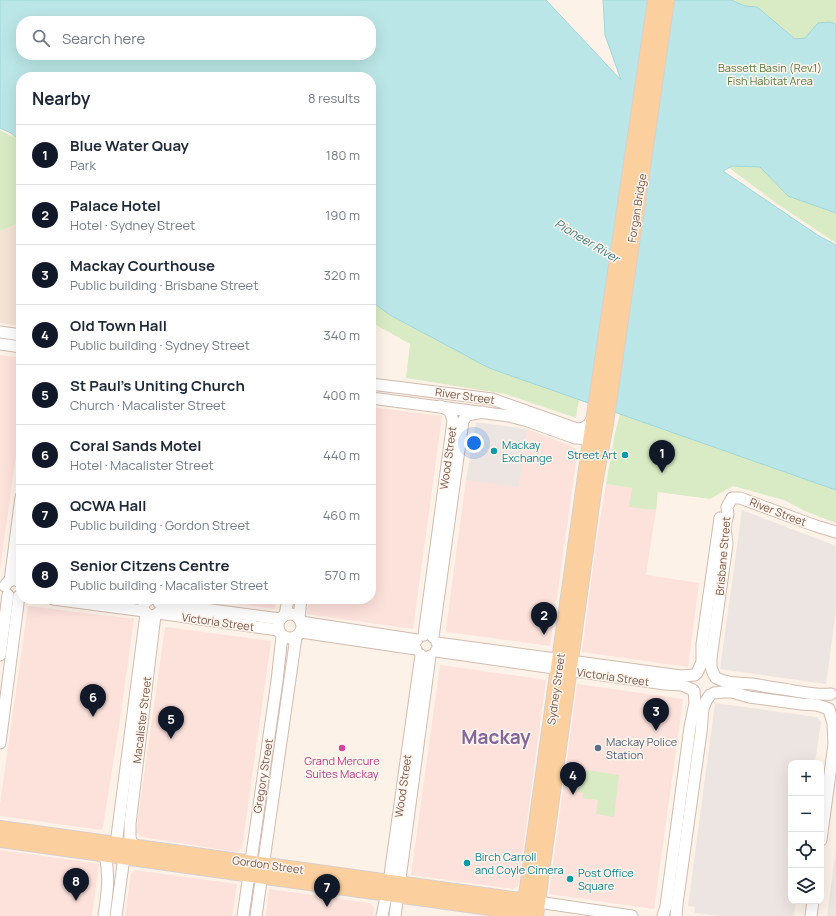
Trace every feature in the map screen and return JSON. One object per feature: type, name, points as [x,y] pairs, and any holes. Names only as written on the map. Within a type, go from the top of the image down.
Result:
[{"type":"main road","name":"Forgan Bridge","points":[[603,418],[655,0]]},
{"type":"main road","name":"Forgan Bridge","points":[[603,418],[667,0]]},
{"type":"main road","name":"Sydney Street","points":[[589,486],[591,439],[603,418]]},
{"type":"main road","name":"Sydney Street","points":[[532,911],[589,486],[603,418]]},
{"type":"main road","name":"Gordon Street","points":[[0,828],[116,844],[128,852],[163,863],[256,870]]},
{"type":"main road","points":[[66,837],[80,843],[128,852]]},
{"type":"main road","name":"Gordon Street","points":[[0,840],[105,855],[128,852],[393,889],[532,911]]},
{"type":"main road","points":[[116,844],[124,852],[150,856],[163,863]]},
{"type":"street","points":[[0,332],[16,334]]},
{"type":"street","points":[[0,344],[16,346]]},
{"type":"street","name":"River Street","points":[[376,385],[495,400],[577,429],[588,426],[603,418]]},
{"type":"street","points":[[467,396],[478,402],[492,404],[492,410],[484,412]]},
{"type":"street","name":"River Street","points":[[376,399],[484,412],[524,420],[575,438],[591,439]]},
{"type":"street","name":"Wood Street","points":[[395,916],[393,889],[449,483],[453,419],[449,410],[440,406]]},
{"type":"street","name":"Wood Street","points":[[449,483],[463,420],[469,414],[484,412]]},
{"type":"street","name":"River Street","points":[[727,508],[732,498],[737,497],[836,532]]},
{"type":"street","name":"Brisbane Street","points":[[696,674],[702,662],[702,644],[721,538],[720,518],[727,508]]},
{"type":"street","points":[[816,526],[836,539]]},
{"type":"street","points":[[0,655],[16,537]]},
{"type":"street","name":"Brisbane Street","points":[[715,676],[711,667],[711,658],[727,544],[721,538]]},
{"type":"street","points":[[10,584],[13,598],[16,597]]},
{"type":"street","points":[[0,743],[19,604]]},
{"type":"street","name":"Victoria Street","points":[[136,604],[152,605],[281,625]]},
{"type":"street","name":"Gregory Street","points":[[256,916],[256,870],[277,681],[281,625],[287,604]]},
{"type":"street","name":"Gregory Street","points":[[243,916],[256,870],[299,627],[301,604]]},
{"type":"street","name":"Macalister Street","points":[[116,844],[124,823],[152,605]]},
{"type":"street","points":[[292,614],[299,627],[289,639],[281,625],[292,614]]},
{"type":"street","name":"Victoria Street","points":[[299,627],[564,664],[681,676],[696,674]]},
{"type":"street","name":"Victoria Street","points":[[564,664],[665,684],[680,685],[694,690]]},
{"type":"street","points":[[672,916],[664,916],[690,727],[695,704],[694,690],[691,682],[696,674],[707,672],[734,684],[766,686],[801,691],[816,695],[834,691]]},
{"type":"street","points":[[676,916],[702,732],[702,709],[718,686],[715,676]]},
{"type":"street","points":[[694,690],[702,695],[732,692],[749,697],[817,705],[831,712]]},
{"type":"street","points":[[822,832],[835,741],[831,712],[827,701],[834,691]]},
{"type":"street","name":"Macalister Street","points":[[116,916],[121,881],[130,838],[124,823]]},
{"type":"street","points":[[104,916],[109,880],[109,872],[105,855]]},
{"type":"street","points":[[109,880],[114,872],[118,873],[121,881]]},
{"type":"street","name":"Wood Street","points":[[382,916],[393,889]]},
{"type":"street","points":[[811,916],[813,904]]},
{"type":"street","name":"Gordon Street","points":[[532,911],[632,916]]},
{"type":"shaded area","points":[[16,224],[16,325],[0,323],[0,231]]},
{"type":"shaded area","points":[[0,355],[16,357],[16,455],[0,569]]},
{"type":"shaded area","points":[[376,408],[442,416],[413,629],[307,614],[308,604],[376,604]]},
{"type":"shaded area","name":"Mackay Exchange","points":[[476,422],[527,429],[519,487],[466,480]]},
{"type":"shaded area","points":[[527,429],[571,446],[576,449],[577,455],[550,646],[447,632],[446,629],[466,480],[519,486]]},
{"type":"shaded area","points":[[606,484],[632,488],[630,506],[656,510],[646,575],[699,583],[688,667],[582,652],[596,544]]},
{"type":"shaded area","points":[[742,510],[836,546],[836,611],[826,684],[720,669]]},
{"type":"shaded area","points":[[238,604],[276,604],[275,609]]},
{"type":"shaded area","points":[[28,606],[134,619],[119,726],[103,827],[101,830],[0,816],[0,804]]},
{"type":"shaded area","points":[[166,627],[271,641],[242,848],[237,852],[142,837],[136,832]]},
{"type":"shaded area","points":[[440,665],[546,680],[518,886],[513,889],[411,875]]},
{"type":"shaded area","points":[[577,684],[683,699],[654,909],[549,894]]},
{"type":"shaded area","points":[[715,703],[817,717],[821,722],[815,760],[788,760],[788,904],[796,904],[794,916],[720,916],[694,913],[695,907],[688,906]]},
{"type":"shaded area","points":[[836,848],[836,916],[827,916]]},
{"type":"shaded area","points":[[0,850],[99,864],[92,916],[0,916]]},
{"type":"shaded area","points":[[135,870],[237,884],[232,916],[125,916],[131,874]]},
{"type":"shaded area","points":[[269,889],[370,903],[374,908],[373,916],[266,916]]},
{"type":"green space","name":"Bassett Basin (Rev.1) Fish Habitat Area","points":[[703,0],[836,0],[836,243],[776,203],[704,149]]},
{"type":"green space","points":[[0,130],[16,138],[16,224],[0,231]]},
{"type":"green space","points":[[376,305],[390,315],[489,368],[579,399],[576,418],[505,394],[406,378],[410,344],[376,325]]},
{"type":"green space","points":[[620,414],[836,490],[836,523],[805,511],[784,500],[733,486],[710,499],[658,492],[656,510],[629,507],[632,488],[606,484]]},
{"type":"green space","points":[[566,767],[619,775],[614,817],[596,814],[598,800],[583,798],[583,793],[577,792],[577,788],[563,786]]},
{"type":"water","name":"Pioneer River","points":[[0,0],[546,0],[621,80],[605,35],[603,0],[731,0],[745,6],[757,7],[795,39],[805,38],[818,23],[830,22],[836,24],[836,213],[788,196],[760,167],[732,166],[723,171],[819,236],[836,245],[836,490],[489,368],[390,315],[376,305],[376,72],[16,72],[16,137],[0,128]]},
{"type":"place","name":"Mackay Exchange","points":[[494,451]]},
{"type":"place","name":"Street Art","points":[[625,455]]},
{"type":"place","name":"Blue Water Quay","points":[[662,473]]},
{"type":"place","name":"Palace Hotel","points":[[544,635]]},
{"type":"place","name":"Coral Sands Motel","points":[[93,717]]},
{"type":"place","name":"Mackay Courthouse","points":[[656,731]]},
{"type":"place","name":"St Paul's Uniting Church","points":[[171,739]]},
{"type":"place","name":"Grand Mercure Suites Mackay","points":[[342,748]]},
{"type":"place","name":"Mackay Police Station","points":[[598,748]]},
{"type":"place","name":"Old Town Hall","points":[[573,795]]},
{"type":"place","name":"Birch Carroll and Coyle Cimera","points":[[467,863]]},
{"type":"place","name":"Post Office Square","points":[[570,879]]},
{"type":"place","name":"Senior Citzens Centre","points":[[76,901]]},
{"type":"place","name":"QCWA Hall","points":[[327,907]]},
{"type":"district","name":"Mackay","points":[[496,737]]}]
